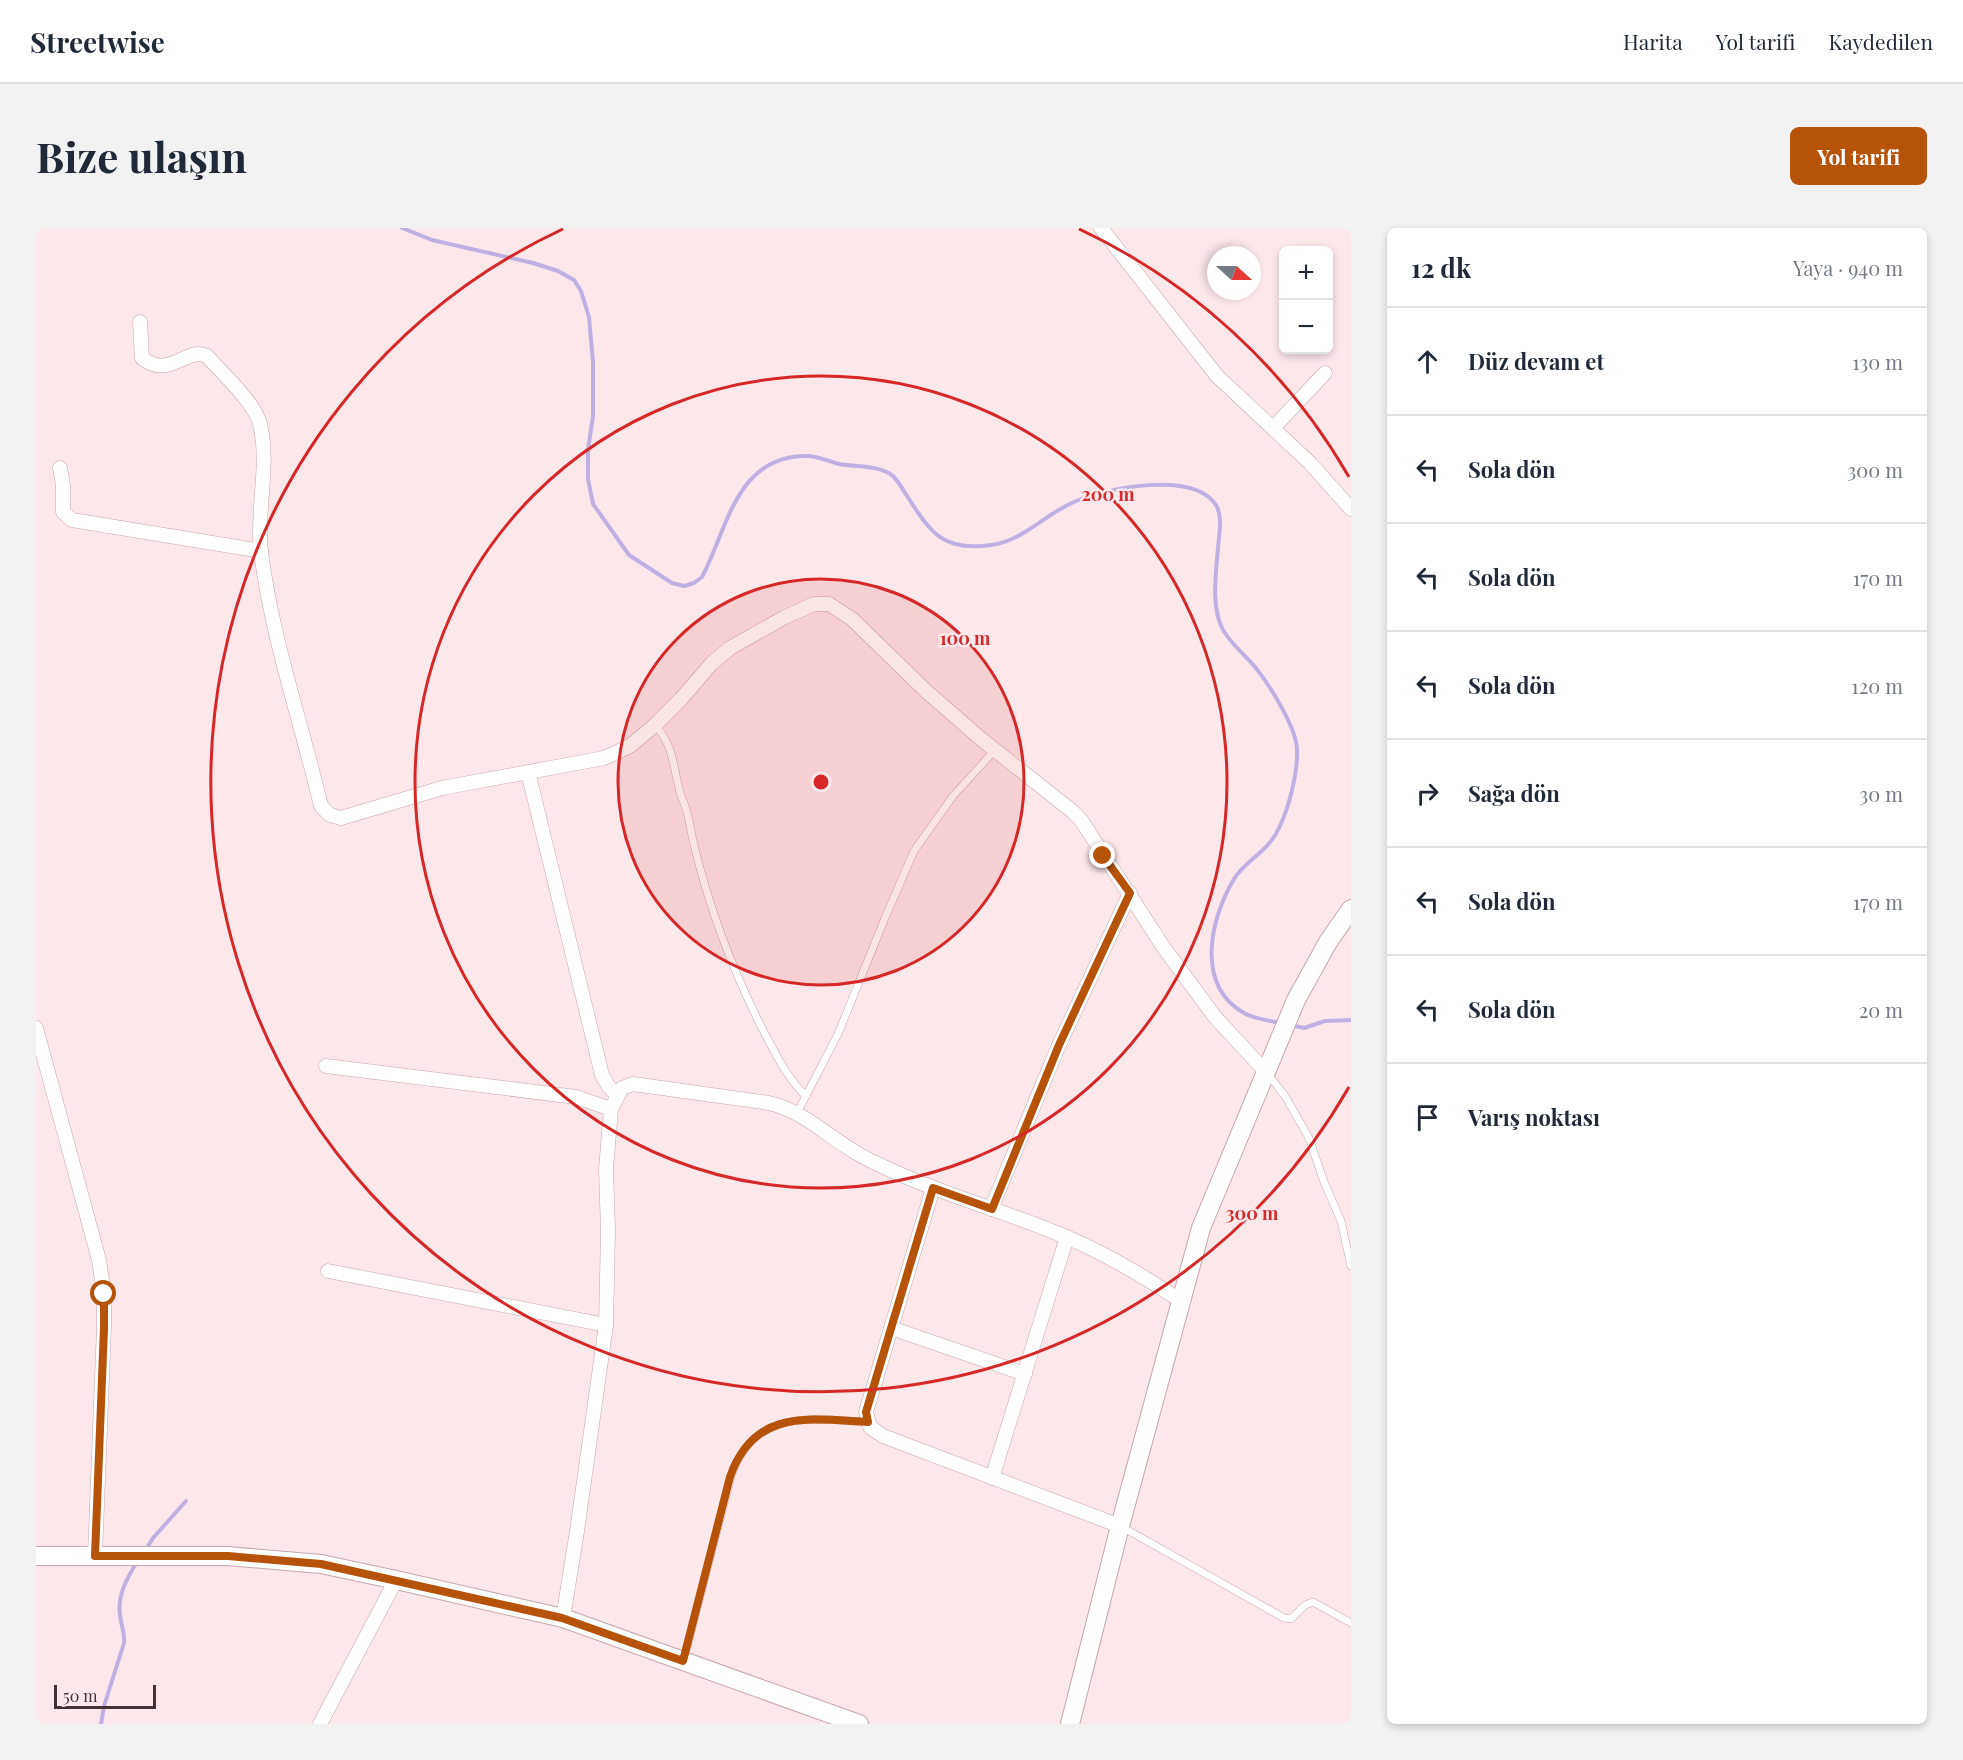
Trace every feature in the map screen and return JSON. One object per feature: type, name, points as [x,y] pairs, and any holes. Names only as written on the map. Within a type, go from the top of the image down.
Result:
[{"type":"street","points":[[1101,228],[1217,376],[1310,463],[1351,509]]},
{"type":"street","points":[[140,322],[142,358],[148,363],[166,365],[176,364],[197,353],[207,356],[256,413],[260,423],[263,444],[261,551],[275,633],[321,806],[330,815],[341,818],[442,788],[604,758],[630,746],[655,725],[712,663],[730,648],[814,604],[829,604],[852,619],[926,692],[1081,820],[1164,948],[1215,1017],[1265,1071]]},
{"type":"street","points":[[1273,428],[1326,373]]},
{"type":"street","points":[[60,468],[63,485],[63,512],[72,520],[261,551]]},
{"type":"street","points":[[528,772],[602,1075],[617,1095]]},
{"type":"street","points":[[992,1209],[1059,1045],[1130,893]]},
{"type":"street","points":[[1070,1724],[1120,1526],[1201,1228],[1296,1000],[1328,942],[1351,909]]},
{"type":"street","points":[[36,1028],[99,1260],[104,1294],[95,1556]]},
{"type":"street","points":[[326,1066],[576,1097],[611,1109]]},
{"type":"street","points":[[562,1618],[577,1531],[606,1325],[608,1262],[606,1169],[611,1109],[622,1088],[633,1083],[769,1103],[797,1113],[855,1152],[933,1188],[1067,1237],[1127,1267],[1181,1301]]},
{"type":"street","points":[[933,1188],[866,1412],[868,1422],[874,1431],[883,1436],[1120,1526]]},
{"type":"street","points":[[992,1478],[1067,1237]]},
{"type":"street","points":[[328,1271],[606,1325]]},
{"type":"street","points":[[891,1328],[1024,1374]]},
{"type":"street","points":[[36,1556],[228,1556],[321,1564],[562,1618],[859,1724]]},
{"type":"street","points":[[320,1724],[396,1580]]},
{"type":"lane","points":[[655,725],[666,739],[673,756],[678,787],[702,873],[728,952],[775,1053],[792,1082],[806,1096]]},
{"type":"lane","points":[[797,1113],[842,1026],[914,851],[952,796],[995,750]]},
{"type":"lane","points":[[1265,1071],[1285,1096],[1309,1138],[1324,1182],[1341,1221],[1351,1266]]},
{"type":"lane","points":[[683,1661],[730,1477],[744,1449],[764,1429],[793,1421],[868,1422]]},
{"type":"lane","points":[[1120,1526],[1284,1618],[1294,1617],[1305,1605],[1313,1602],[1351,1623]]},
{"type":"waterway","points":[[402,228],[432,240],[533,263],[558,271],[574,280],[581,291],[589,317],[593,362],[593,416],[588,450],[588,479],[593,504],[629,555],[672,583],[684,586],[702,577],[738,497],[750,480],[765,467],[785,459],[809,456],[839,464],[888,472],[897,481],[931,530],[940,537],[961,546],[991,545],[1003,542],[1024,533],[1063,507],[1106,492],[1148,485],[1169,485],[1205,494],[1216,505],[1219,515],[1215,589],[1216,609],[1222,628],[1255,667],[1274,695],[1292,729],[1297,749],[1292,790],[1279,828],[1269,843],[1234,879],[1219,913],[1212,950],[1213,969],[1218,986],[1229,1001],[1248,1015],[1280,1023]]},
{"type":"waterway","points":[[1290,1025],[1304,1028],[1325,1021],[1351,1020]]},
{"type":"waterway","points":[[145,1551],[153,1538],[186,1501]]},
{"type":"waterway","points":[[101,1724],[104,1706],[124,1643],[119,1608],[121,1594],[137,1562]]},
{"type":"route","points":[[104,1294],[95,1556],[228,1556],[321,1564],[562,1618],[683,1661],[730,1477],[744,1449],[764,1429],[793,1421],[868,1422],[866,1412],[933,1188],[992,1209],[1059,1045],[1130,893],[1103,856]]}]
